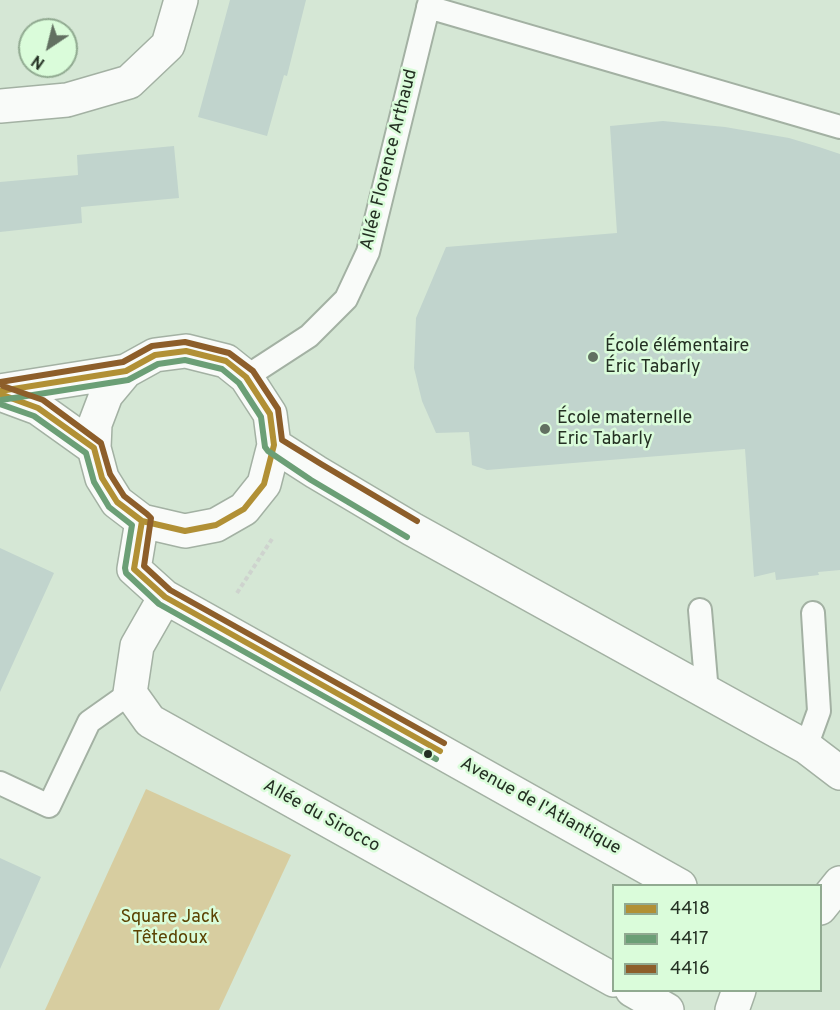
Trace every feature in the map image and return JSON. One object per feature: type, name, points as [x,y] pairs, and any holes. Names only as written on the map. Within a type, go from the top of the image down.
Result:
[{"type":"street","points":[[0,106],[67,100],[129,82],[168,45],[181,0]]},
{"type":"street","points":[[0,393],[126,371],[154,355],[186,351],[226,361],[246,377],[270,414],[274,445],[264,484],[244,508],[216,525],[185,531],[142,521],[117,502],[102,478],[94,448],[95,424],[106,395],[126,371]]},
{"type":"street","points":[[0,393],[38,408],[94,448]]},
{"type":"street","points":[[274,445],[412,529],[806,747],[840,773]]},
{"type":"street","name":"Avenue de l'Atlantique","points":[[142,521],[134,569],[165,597],[678,884]]},
{"type":"street","points":[[130,693],[137,646],[165,597]]},
{"type":"street","name":"Allée du Sirocco","points":[[130,693],[150,721],[612,979]]},
{"type":"street","points":[[822,906],[840,883]]},
{"type":"street","points":[[636,992],[667,1010]]},
{"type":"street","points":[[732,1010],[738,992]]},
{"type":"lane","points":[[429,3],[840,127]]},
{"type":"lane","name":"Allée Florence Arthaud","points":[[246,377],[309,336],[346,299],[368,252],[429,3]]},
{"type":"lane","points":[[700,610],[707,693]]},
{"type":"lane","points":[[806,747],[819,711],[813,613]]},
{"type":"lane","points":[[0,783],[49,806],[89,722],[130,693]]},
{"type":"path","points":[[215,626],[278,530]]},
{"type":"green space","name":"Square Jack Têtedoux","points":[[146,789],[291,855],[219,1010],[45,1010]]},
{"type":"building","points":[[230,0],[306,0],[287,76],[284,75],[267,136],[198,117]]},
{"type":"building","points":[[663,121],[725,127],[789,138],[840,154],[840,570],[776,580],[775,572],[754,577],[745,449],[487,470],[472,465],[469,432],[436,433],[422,401],[414,368],[416,318],[446,247],[617,233],[610,126]]},
{"type":"building","points":[[174,146],[179,198],[81,207],[82,223],[0,232],[0,182],[78,175],[77,155]]},
{"type":"building","points":[[0,548],[54,573],[0,692]]},
{"type":"building","points":[[0,858],[41,877],[0,969]]},
{"type":"transit line","name":"4416","points":[[0,382],[123,362],[152,346],[185,342],[229,353],[253,371],[278,409],[282,440],[417,521]]},
{"type":"transit line","name":"4418","points":[[0,391],[126,371],[155,355],[186,351],[226,361],[246,377],[270,414],[274,445],[264,484],[244,509],[216,525],[185,531],[142,521],[117,502],[102,478],[94,448],[38,408],[0,394]]},
{"type":"transit line","name":"4417","points":[[1,400],[128,380],[158,364],[185,360],[222,369],[239,383],[261,417],[265,447],[268,451],[311,480],[407,537]]},
{"type":"transit line","name":"4416","points":[[3,386],[43,400],[101,443],[110,474],[124,496],[151,518],[144,566],[170,590],[444,743]]},
{"type":"transit line","name":"4417","points":[[0,404],[34,416],[86,453],[94,482],[109,507],[132,525],[126,573],[159,604],[436,759]]},
{"type":"transit line","name":"4418","points":[[142,521],[134,569],[165,597],[440,751]]},
{"type":"place","name":"École élémentaire Éric Tabarly","points":[[593,357]]},
{"type":"place","name":"École maternelle Eric Tabarly","points":[[545,429]]}]
